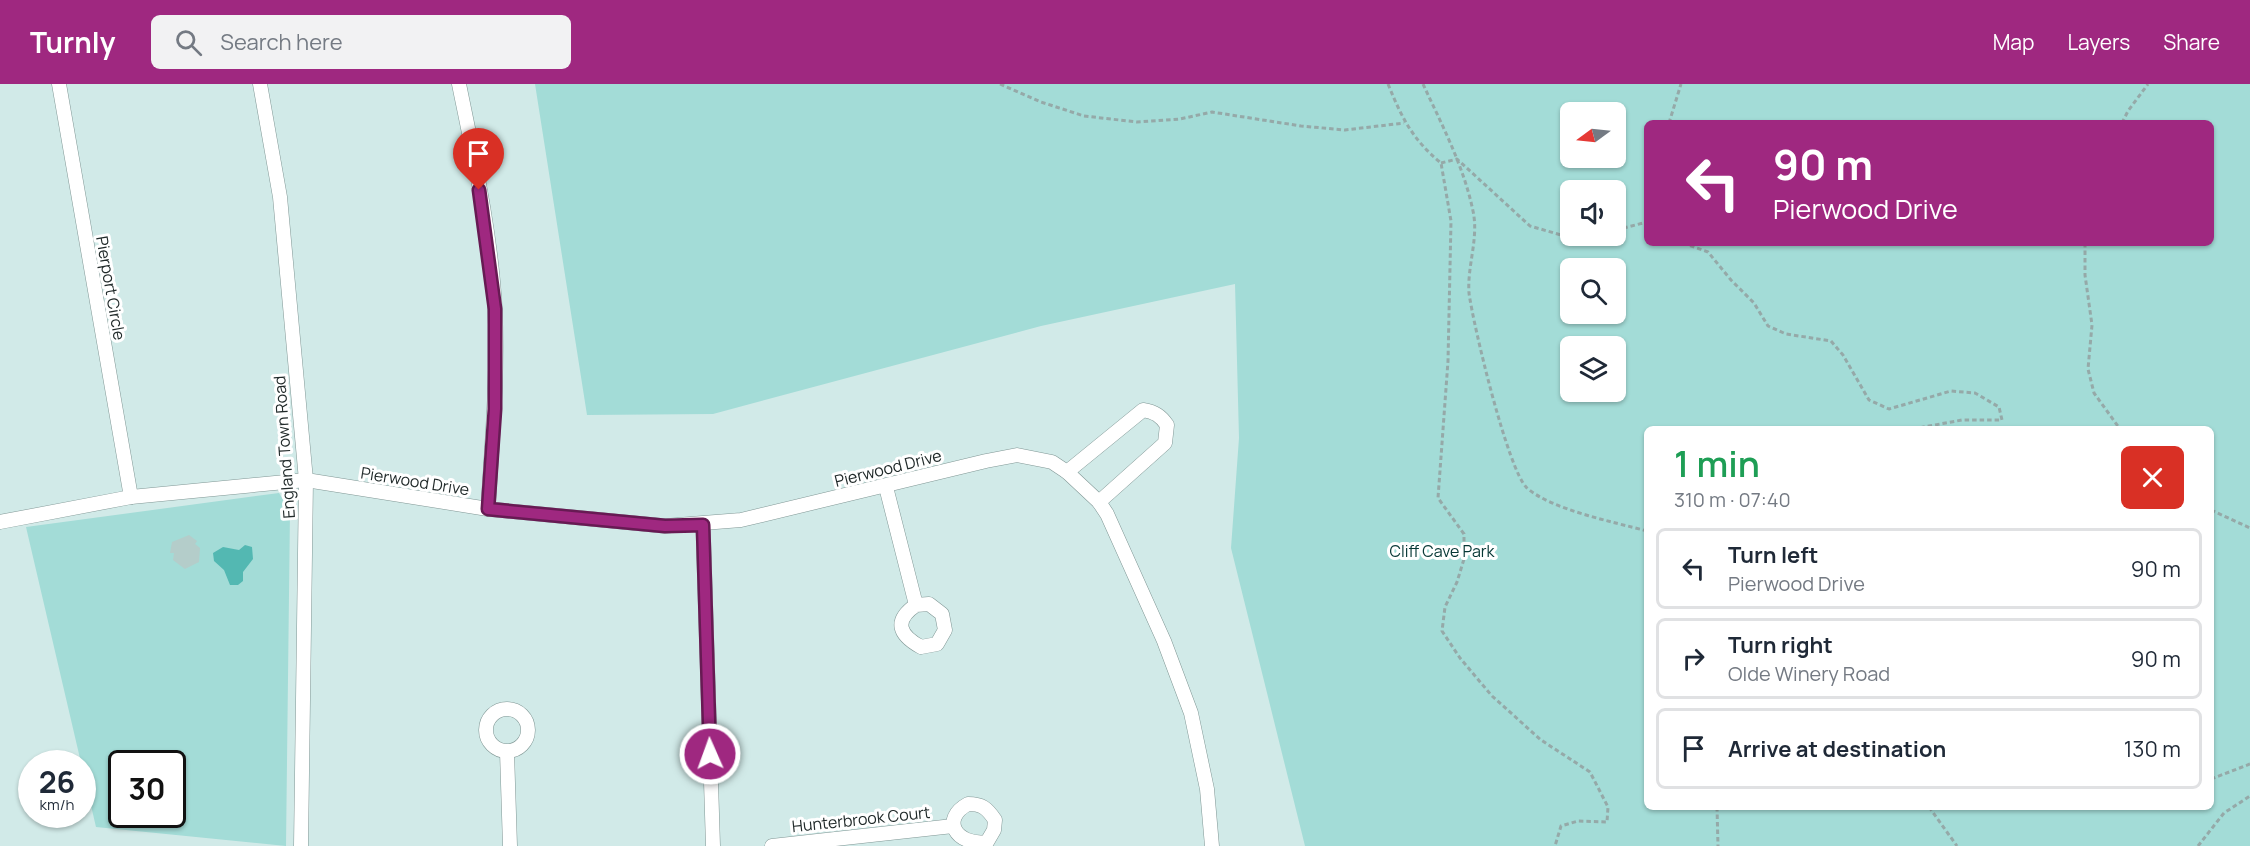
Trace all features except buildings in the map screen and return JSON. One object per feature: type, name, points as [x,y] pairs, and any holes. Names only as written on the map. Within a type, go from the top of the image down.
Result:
[{"type":"street","name":"Pierport Circle","points":[[59,84],[131,497]]},
{"type":"street","name":"England Town Road","points":[[260,84],[280,197],[306,480],[301,846]]},
{"type":"street","points":[[459,84],[485,225],[495,309],[495,409],[488,509]]},
{"type":"street","points":[[1067,472],[1143,410],[1153,411],[1162,417],[1167,425],[1164,443],[1099,502]]},
{"type":"street","name":"Pierwood Drive","points":[[0,522],[131,497],[306,480],[488,509],[665,526],[703,525],[741,520],[886,487],[986,460],[1017,455],[1052,462],[1067,472],[1099,502],[1107,514],[1164,641],[1191,713],[1207,789],[1212,846]]},
{"type":"street","points":[[886,487],[916,605]]},
{"type":"street","points":[[703,525],[713,846]]},
{"type":"street","points":[[507,752],[510,846]]},
{"type":"street","name":"Hunterbrook Court","points":[[772,846],[953,826]]},
{"type":"path","points":[[1000,84],[1041,102],[1084,116],[1137,122],[1180,119],[1212,112],[1301,126],[1345,130],[1404,123]]},
{"type":"path","points":[[1388,84],[1404,123],[1429,154],[1441,163],[1451,221],[1448,361],[1438,498],[1464,534],[1464,559],[1457,582],[1445,607],[1442,631],[1460,658],[1492,696],[1541,740],[1590,772],[1608,807],[1607,822],[1578,821],[1561,826],[1555,846]]},
{"type":"path","points":[[1424,84],[1457,159],[1474,213],[1469,279],[1472,305],[1483,360],[1507,446],[1520,479],[1527,488],[1554,503],[1644,530]]},
{"type":"path","points":[[1670,120],[1681,84]]},
{"type":"path","points":[[2124,120],[2148,84]]},
{"type":"path","points":[[1441,163],[1457,159]]},
{"type":"path","points":[[1457,159],[1530,226],[1560,235]]},
{"type":"path","points":[[1626,227],[1644,223]]},
{"type":"path","points":[[1691,246],[1708,252],[1754,303],[1768,326],[1786,334],[1832,341],[1843,355],[1869,400],[1889,409],[1951,391],[1975,393],[1999,407],[2002,420],[1962,420],[1929,426]]},
{"type":"path","points":[[2085,246],[2085,275],[2092,325],[2088,369],[2094,393],[2118,426]]},
{"type":"path","points":[[2214,511],[2250,528]]},
{"type":"path","points":[[2214,778],[2250,764]]},
{"type":"path","points":[[2198,846],[2224,813],[2250,796]]},
{"type":"path","points":[[1717,810],[1718,846]]},
{"type":"path","points":[[1931,810],[1957,846]]},
{"type":"green space","name":"Cliff Cave Park","points":[[535,84],[2250,84],[2250,846],[1305,846],[1231,548],[1239,438],[1235,284],[1041,326],[713,414],[587,415]]},
{"type":"green space","points":[[279,493],[290,511],[286,846],[96,827],[96,750],[78,750],[26,527]]},
{"type":"shaded area","points":[[245,545],[252,547],[253,559],[243,572],[243,581],[238,585],[230,585],[224,570],[214,561],[213,553],[223,547],[239,550]]},
{"type":"route","points":[[479,190],[495,309],[495,409],[488,509],[665,526],[703,525],[710,754]]}]
